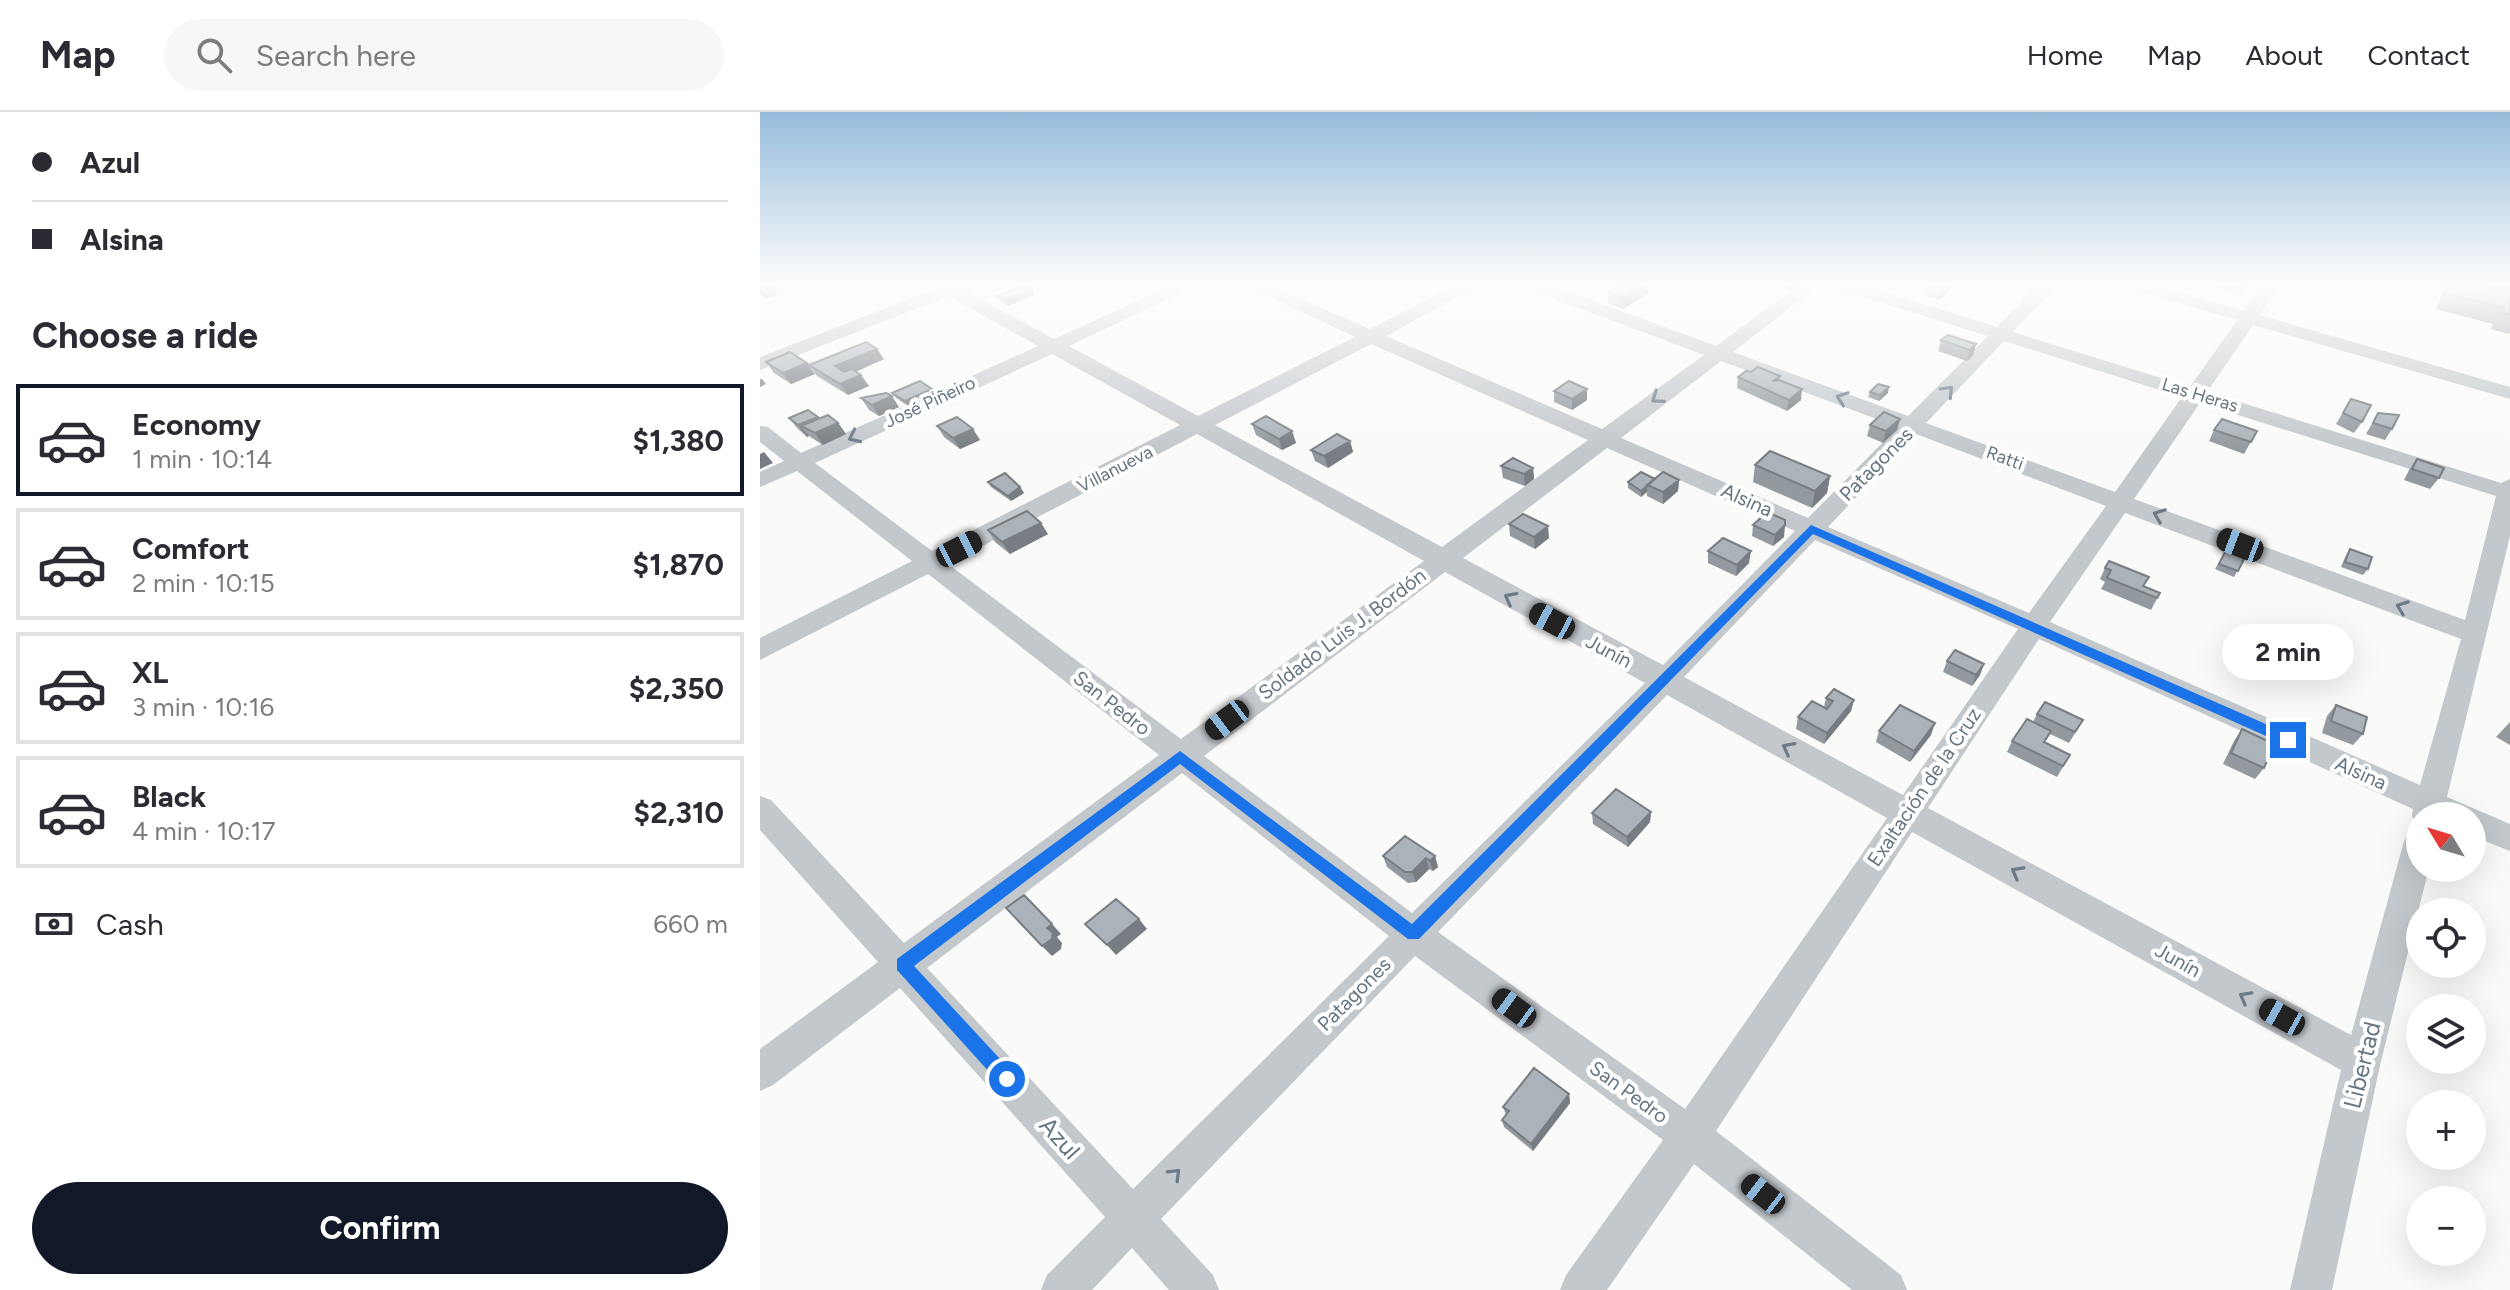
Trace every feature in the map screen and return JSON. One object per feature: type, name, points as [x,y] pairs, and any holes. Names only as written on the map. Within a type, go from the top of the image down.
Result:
[{"type":"street","points":[[760,364],[820,340]]},
{"type":"street","name":"Junín","points":[[1040,340],[2362,1061]]},
{"type":"street","name":"José Piñeiro","points":[[760,480],[1067,340]]},
{"type":"street","name":"Villanueva","points":[[760,650],[1362,340]]},
{"type":"street","name":"Alsina","points":[[1379,340],[2034,626],[2411,802]]},
{"type":"street","name":"Ratti","points":[[1683,340],[2475,634]]},
{"type":"street","name":"Soldado Luis J. Bordón","points":[[760,1072],[1736,340]]},
{"type":"street","name":"Patagones","points":[[1062,1290],[1997,340]]},
{"type":"street","name":"Las Heras","points":[[2026,340],[2509,490]]},
{"type":"street","name":"Exaltación de la Cruz","points":[[1581,1290],[1690,1136],[2034,626],[2234,340]]},
{"type":"street","points":[[2325,340],[2510,393]]},
{"type":"street","name":"San Pedro","points":[[760,432],[1413,934],[1690,1136],[1886,1290]]},
{"type":"street","points":[[2430,802],[2509,490]]},
{"type":"street","name":"Azul","points":[[760,809],[1198,1290]]},
{"type":"street","points":[[2486,828],[2510,838]]},
{"type":"street","name":"Libertad","points":[[2311,1290],[2362,1061],[2409,882]]},
{"type":"building","points":[[1941,340],[1963,340],[1976,344],[1970,350]]},
{"type":"building","points":[[866,342],[877,349],[835,366],[844,372],[852,369],[861,375],[840,384],[809,365]]},
{"type":"building","points":[[790,352],[807,363],[783,373],[766,362]]},
{"type":"building","points":[[1758,367],[1780,376],[1773,381],[1779,380],[1802,389],[1789,400],[1738,377]]},
{"type":"building","points":[[920,381],[932,389],[905,401],[892,393]]},
{"type":"building","points":[[1569,381],[1587,389],[1572,399],[1554,391]]},
{"type":"building","points":[[1878,384],[1889,387],[1880,395],[1870,392]]},
{"type":"building","points":[[886,393],[892,396],[872,405],[861,398]]},
{"type":"building","points":[[2351,399],[2371,405],[2362,422],[2343,413]]},
{"type":"building","points":[[808,410],[818,417],[798,425],[789,418]]},
{"type":"building","points":[[1884,412],[1900,419],[1886,431],[1870,425]]},
{"type":"building","points":[[2378,413],[2399,415],[2392,429],[2373,423]]},
{"type":"building","points":[[828,415],[838,423],[815,433],[801,426]]},
{"type":"building","points":[[1266,416],[1292,431],[1279,439],[1252,424]]},
{"type":"building","points":[[957,417],[973,429],[953,438],[937,426]]},
{"type":"building","points":[[2222,419],[2257,431],[2251,442],[2214,430]]},
{"type":"building","points":[[1337,434],[1350,441],[1324,456],[1311,450]]},
{"type":"building","points":[[1770,451],[1830,476],[1815,491],[1755,465]]},
{"type":"building","points":[[1513,458],[1533,468],[1524,474],[1501,466]]},
{"type":"building","points":[[2417,459],[2444,468],[2439,478],[2412,469]]},
{"type":"building","points":[[1641,472],[1655,479],[1641,491],[1628,482]]},
{"type":"building","points":[[1663,472],[1679,480],[1663,492],[1647,485]]},
{"type":"building","points":[[1005,473],[1020,487],[1008,496],[988,482]]},
{"type":"building","points":[[1027,511],[1041,523],[1002,542],[988,530]]},
{"type":"building","points":[[1767,512],[1785,520],[1785,525],[1775,535],[1753,525]]},
{"type":"building","points":[[1523,514],[1548,526],[1534,537],[1509,524]]},
{"type":"building","points":[[1723,538],[1751,551],[1737,565],[1708,551]]},
{"type":"building","points":[[2350,549],[2372,557],[2368,569],[2345,562]]},
{"type":"building","points":[[2226,550],[2245,557],[2238,571],[2219,564]]},
{"type":"building","points":[[2109,561],[2149,577],[2143,586],[2160,593],[2157,598],[2107,578],[2111,570],[2105,568]]},
{"type":"building","points":[[1955,650],[1984,664],[1976,675],[1947,661]]},
{"type":"building","points":[[1834,689],[1854,700],[1827,733],[1798,717],[1812,701],[1827,709],[1833,701],[1826,698]]},
{"type":"building","points":[[2045,702],[2083,720],[2075,732],[2037,714]]},
{"type":"building","points":[[1900,705],[1935,723],[1914,751],[1879,731]]},
{"type":"building","points":[[2336,705],[2367,717],[2363,734],[2331,721]]},
{"type":"building","points":[[2027,719],[2051,731],[2044,742],[2070,755],[2063,766],[2012,741]]},
{"type":"building","points":[[2242,729],[2274,744],[2264,768],[2231,753]]},
{"type":"building","points":[[1616,789],[1651,812],[1627,837],[1592,813]]},
{"type":"building","points":[[1405,836],[1435,856],[1430,861],[1426,858],[1412,872],[1405,872],[1383,856]]},
{"type":"building","points":[[1024,895],[1052,924],[1047,928],[1053,933],[1052,939],[1042,946],[1006,908]]},
{"type":"building","points":[[1116,899],[1139,919],[1107,945],[1085,924]]},
{"type":"building","points":[[1534,1068],[1569,1094],[1531,1144],[1502,1120],[1509,1111],[1503,1107]]},
{"type":"route","points":[[1007,1079],[902,965],[1180,756],[1413,934],[1811,529],[2288,740]]}]
